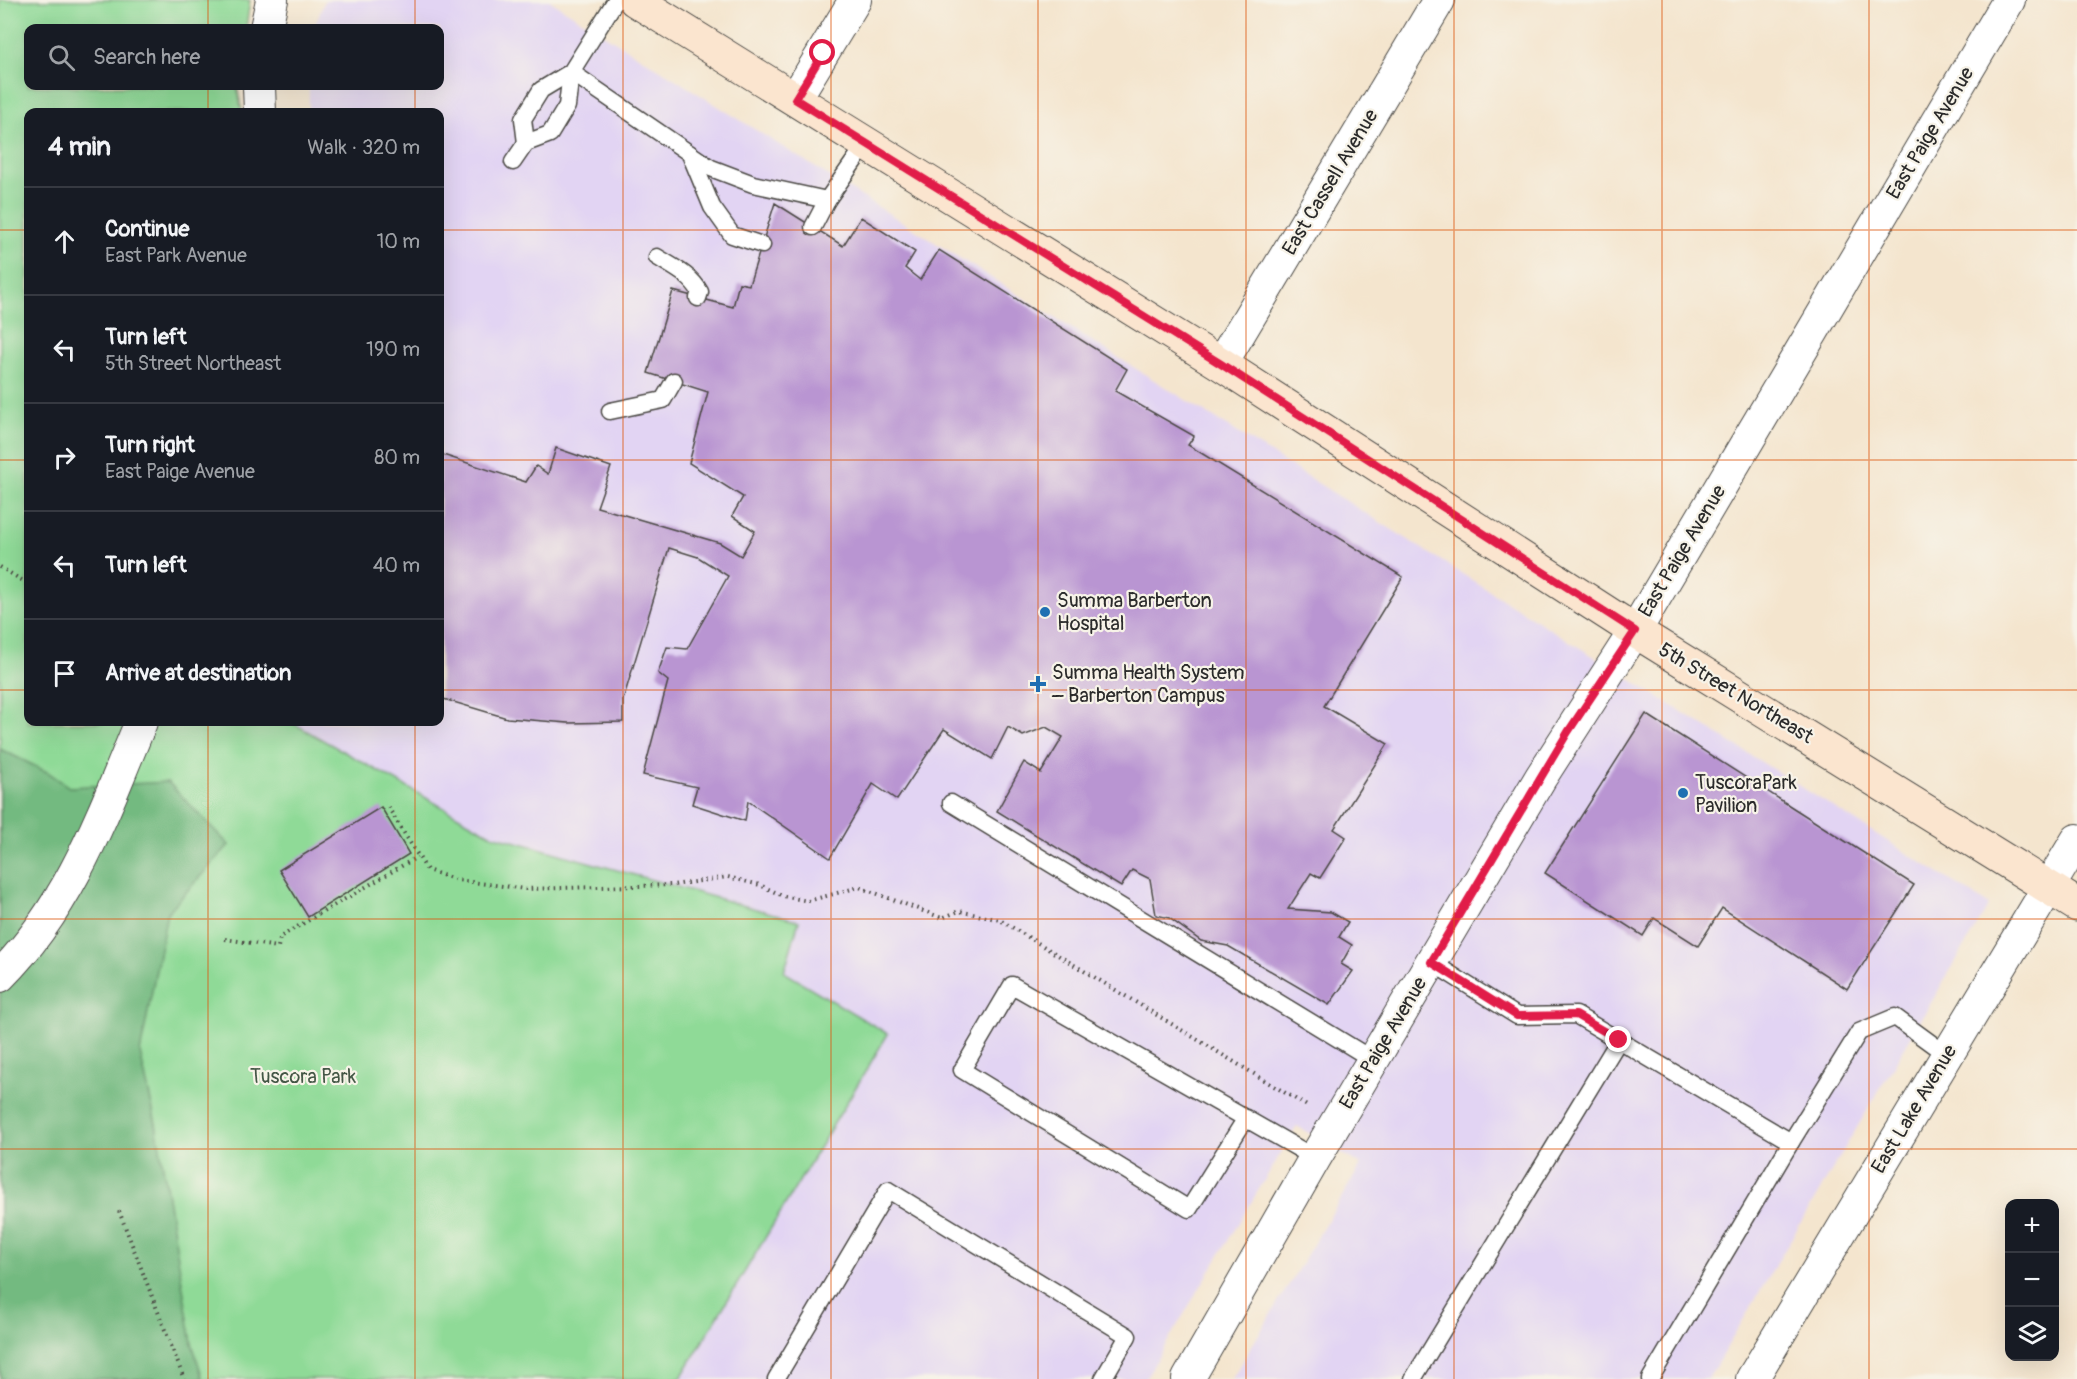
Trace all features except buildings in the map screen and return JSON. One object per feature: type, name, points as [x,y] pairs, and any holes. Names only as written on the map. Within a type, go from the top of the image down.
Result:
[{"type":"main road","name":"5th Street Northeast","points":[[635,0],[1221,364],[1635,631],[2077,905]]},
{"type":"street","points":[[267,24],[272,0]]},
{"type":"street","points":[[795,99],[855,0]]},
{"type":"street","name":"East Cassell Avenue","points":[[1221,364],[1439,0]]},
{"type":"street","name":"East Paige Avenue","points":[[1188,1379],[1431,962],[1568,732],[1635,631],[2009,0]]},
{"type":"street","points":[[259,90],[260,108]]},
{"type":"street","points":[[0,976],[24,952],[59,903],[85,856],[139,726]]},
{"type":"street","name":"East Lake Avenue","points":[[1752,1379],[2077,840]]},
{"type":"lane","points":[[513,162],[526,143],[550,134],[567,106],[571,72],[616,0]]},
{"type":"lane","points":[[526,143],[523,119],[542,90],[571,72]]},
{"type":"lane","points":[[571,72],[711,168],[753,184],[827,200]]},
{"type":"lane","points":[[813,227],[827,200],[866,144]]},
{"type":"lane","points":[[689,153],[712,207],[732,235],[762,244]]},
{"type":"lane","points":[[657,257],[683,272],[696,285],[700,292],[698,298]]},
{"type":"lane","points":[[610,411],[663,400],[674,381]]},
{"type":"lane","points":[[951,803],[1373,1060]]},
{"type":"lane","points":[[1431,962],[1517,1016],[1576,1015],[1791,1142]]},
{"type":"lane","points":[[1246,1119],[1189,1209],[962,1070],[1012,985],[1315,1158]]},
{"type":"lane","points":[[1650,1379],[1859,1032],[1895,1017],[1947,1055]]},
{"type":"lane","points":[[1413,1379],[1619,1040]]},
{"type":"lane","points":[[776,1379],[888,1190],[1128,1336],[1103,1379]]},
{"type":"path","points":[[0,567],[24,582]]},
{"type":"path","points":[[388,807],[426,870],[458,880],[514,888],[673,885],[728,877],[760,885],[783,896],[808,901],[860,887],[942,918],[959,910],[1000,920],[1336,1123]]},
{"type":"path","points":[[225,939],[278,947],[280,937],[417,857]]},
{"type":"path","points":[[118,1211],[184,1379]]},
{"type":"shaded area","name":"Summa Health System – Barberton Campus","points":[[325,0],[549,0],[1989,905],[1708,1379],[1232,1379],[1361,1165],[1297,1126],[1145,1379],[680,1379],[888,1034],[783,972],[799,921],[492,835],[298,726],[444,726],[444,108],[309,108],[309,90],[444,90],[444,24],[316,24]]},
{"type":"green space","name":"Tuscora Park","points":[[0,0],[250,0],[247,24],[24,24],[24,90],[238,90],[241,108],[24,108],[24,726],[298,726],[492,835],[799,921],[784,972],[888,1034],[680,1379],[0,1379]]},
{"type":"green space","points":[[0,749],[49,773],[69,787],[168,782],[229,845],[167,913],[140,1053],[156,1124],[192,1343],[203,1379],[0,1379]]},
{"type":"place","name":"Summa Barberton Hospital","points":[[1045,612]]},
{"type":"place","name":"Summa Health System – Barberton Campus","points":[[1038,684]]},
{"type":"place","name":"TuscoraPark Pavilion","points":[[1683,793]]},
{"type":"route","points":[[823,53],[795,99],[1221,364],[1635,631],[1568,732],[1431,962],[1517,1016],[1576,1015],[1619,1040]]}]
